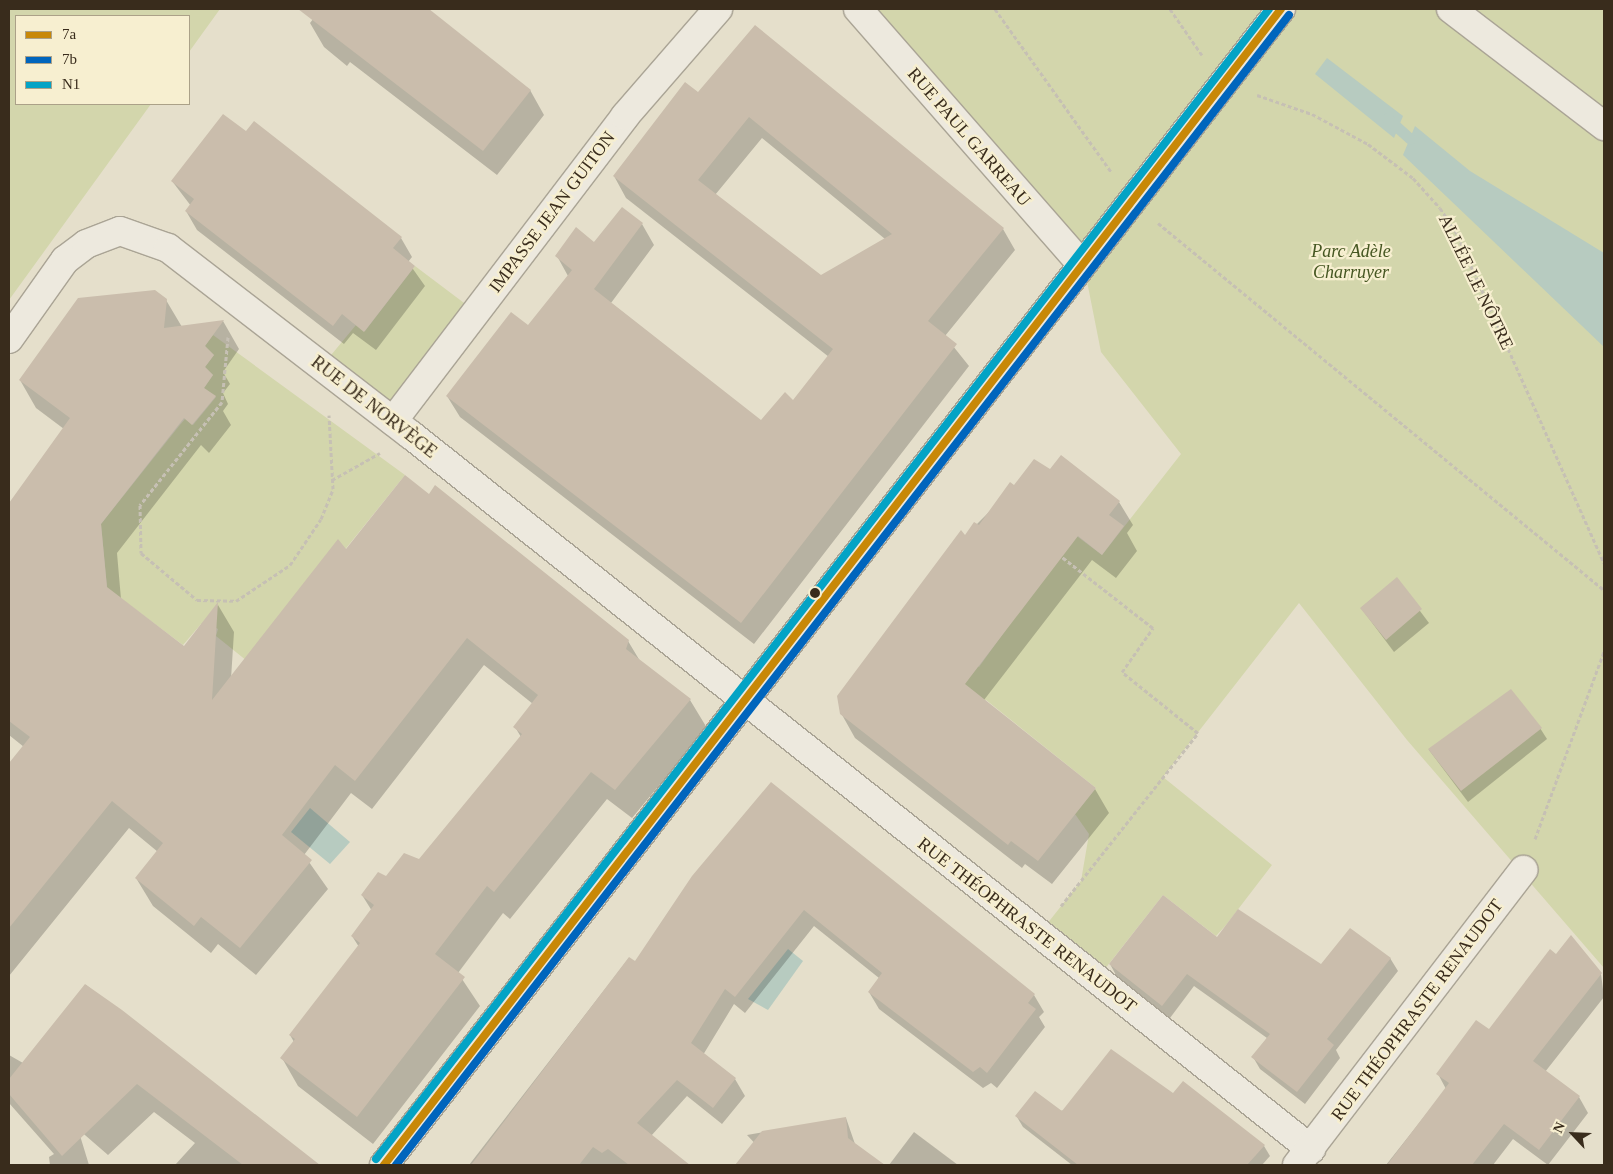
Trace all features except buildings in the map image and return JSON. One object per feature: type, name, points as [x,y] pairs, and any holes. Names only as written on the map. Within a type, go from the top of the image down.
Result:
[{"type":"street","name":"IMPASSE JEAN GUITON","points":[[402,428],[625,116],[718,9]]},
{"type":"street","name":"RUE PAUL GARREAU","points":[[858,9],[1081,264]]},
{"type":"street","points":[[384,1165],[1222,82],[1281,9]]},
{"type":"street","points":[[1451,9],[1604,126]]},
{"type":"street","name":"RUE DE NORVÈGE","points":[[9,339],[65,260],[100,236],[120,231],[168,248],[402,428],[744,700]]},
{"type":"street","name":"RUE THÉOPHRASTE RENAUDOT","points":[[744,700],[1039,934],[1304,1157],[1523,870]]},
{"type":"path","points":[[995,9],[1131,200],[1604,590]]},
{"type":"path","points":[[1170,9],[1222,82]]},
{"type":"path","name":"ALLÉE LE NÔTRE","points":[[1222,82],[1334,124],[1414,178],[1440,208],[1455,230],[1604,564]]},
{"type":"path","points":[[232,297],[222,402],[140,505],[141,553],[197,600],[236,601],[290,564],[321,519],[332,480],[326,370]]},
{"type":"path","points":[[332,480],[402,428]]},
{"type":"path","points":[[1039,934],[1198,733],[1122,672],[1153,628],[1062,557]]},
{"type":"path","points":[[1523,870],[1604,651]]},
{"type":"green space","points":[[9,9],[220,9],[190,51],[190,15],[15,15],[15,105],[150,105],[9,300]]},
{"type":"green space","name":"Parc Adèle Charruyer","points":[[877,9],[1604,9],[1604,968],[1407,740],[1299,603],[1163,777],[1272,865],[1226,925],[1216,936],[1163,895],[1097,979],[1039,934],[1081,881],[1089,834],[1075,814],[1096,788],[986,700],[976,711],[960,674],[971,661],[979,667],[1074,534],[1102,555],[1181,454],[1101,352],[1079,241]]},
{"type":"green space","points":[[415,266],[476,312],[393,421],[322,366],[356,325],[365,331]]},
{"type":"green space","points":[[213,335],[405,475],[252,665],[216,636],[218,629],[211,625],[201,624],[183,645],[107,588],[101,524],[185,419],[193,425],[216,397],[204,388],[213,375],[205,367],[214,355],[205,346]]},
{"type":"shaded area","points":[[1327,58],[1403,116],[1394,138],[1315,74]]},
{"type":"shaded area","points":[[1415,126],[1470,171],[1604,253],[1604,347],[1403,155]]},
{"type":"shaded area","points":[[310,808],[350,842],[330,864],[291,832]]},
{"type":"shaded area","points":[[788,949],[803,961],[768,1010],[748,999]]},
{"type":"waterway","points":[[1387,118],[1410,139]]},
{"type":"transit line","name":"N1","points":[[376,1159],[1269,9]]},
{"type":"transit line","name":"7a","points":[[384,1165],[1281,9]]},
{"type":"transit line","name":"7b","points":[[396,1165],[1289,15]]}]
